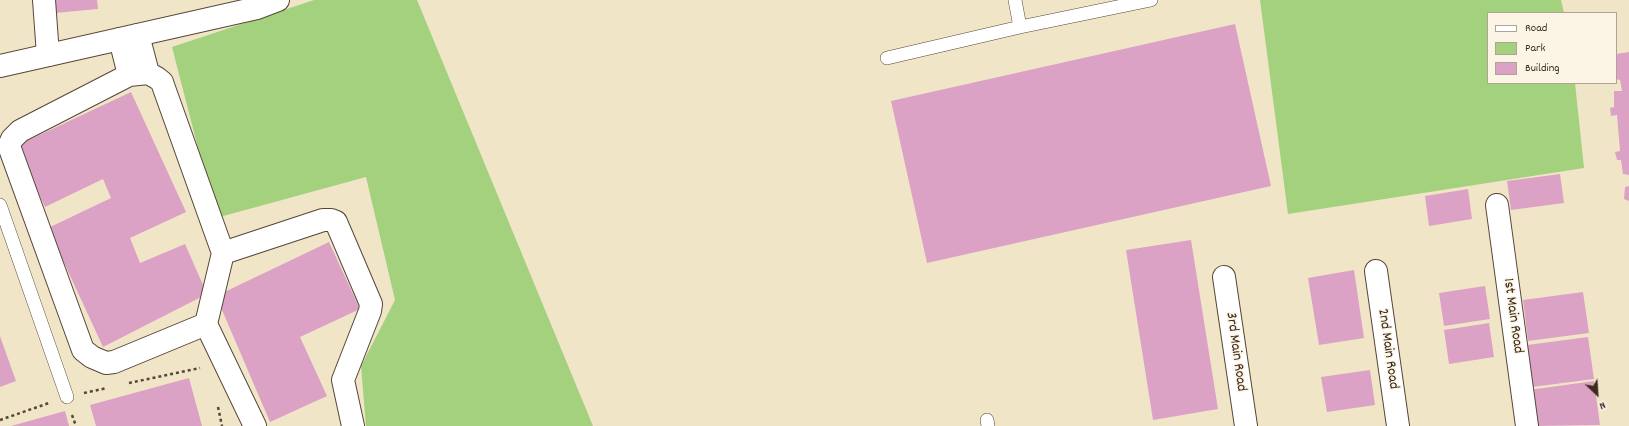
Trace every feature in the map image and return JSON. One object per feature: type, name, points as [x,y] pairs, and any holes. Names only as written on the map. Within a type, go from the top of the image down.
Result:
[{"type":"street","points":[[44,0],[48,55]]},
{"type":"street","points":[[0,66],[256,8],[278,0]]},
{"type":"street","points":[[129,37],[139,74]]},
{"type":"street","points":[[206,324],[114,362],[106,362],[92,358],[83,350],[9,146],[12,139],[20,131],[139,74],[157,78],[162,82],[223,253],[206,324],[255,426]]},
{"type":"street","name":"1st Main Road","points":[[1497,205],[1527,426]]},
{"type":"street","points":[[223,253],[323,220],[331,220],[336,222],[370,304],[370,311],[344,380],[353,426]]},
{"type":"street","name":"2nd Main Road","points":[[1376,271],[1398,426]]},
{"type":"street","name":"3rd Main Road","points":[[1224,277],[1246,426]]},
{"type":"lane","points":[[1015,0],[1020,27]]},
{"type":"lane","points":[[887,58],[1020,27],[1151,0]]},
{"type":"lane","points":[[0,205],[67,397]]},
{"type":"path","points":[[121,385],[198,367],[205,369]]},
{"type":"path","points":[[0,420],[67,397],[113,387]]},
{"type":"path","points":[[217,403],[222,426]]},
{"type":"green space","points":[[314,0],[417,0],[593,426],[366,426],[361,366],[395,300],[366,177],[216,218],[172,47]]},
{"type":"green space","points":[[1260,0],[1561,0],[1564,12],[1487,12],[1487,84],[1575,84],[1584,168],[1288,214]]},
{"type":"building","points":[[53,0],[97,0],[98,9],[55,13]]},
{"type":"building","points":[[1235,24],[1271,186],[927,263],[891,101]]},
{"type":"building","points":[[1629,52],[1629,175],[1623,174],[1621,160],[1617,160],[1615,152],[1620,151],[1617,115],[1611,116],[1610,108],[1614,107],[1614,91],[1622,91],[1620,80],[1617,79],[1617,54]]},
{"type":"building","points":[[131,92],[186,212],[130,238],[140,263],[185,244],[207,294],[103,347],[48,228],[111,198],[103,179],[45,207],[16,146]]},
{"type":"building","points":[[1560,174],[1564,203],[1511,210],[1507,181]]},
{"type":"building","points":[[1629,186],[1629,201],[1624,199],[1625,187]]},
{"type":"building","points":[[1468,189],[1472,219],[1429,226],[1425,196]]},
{"type":"building","points":[[1191,240],[1218,409],[1153,420],[1126,250]]},
{"type":"building","points":[[329,242],[360,309],[300,337],[327,396],[270,422],[216,296]]},
{"type":"building","points":[[1354,270],[1364,338],[1319,345],[1308,278]]},
{"type":"building","points":[[1485,286],[1490,319],[1444,326],[1439,293]]},
{"type":"building","points":[[1583,292],[1589,333],[1528,341],[1523,300]]},
{"type":"building","points":[[1489,323],[1494,357],[1449,364],[1444,330]]},
{"type":"building","points":[[0,336],[16,381],[0,387]]},
{"type":"building","points":[[1588,337],[1594,379],[1532,387],[1527,345]]},
{"type":"building","points":[[1370,370],[1375,405],[1327,412],[1321,377]]},
{"type":"building","points":[[189,378],[202,426],[96,426],[90,405]]},
{"type":"building","points":[[1594,381],[1600,425],[1534,426],[1529,390]]},
{"type":"building","points":[[65,411],[69,426],[11,426]]}]
